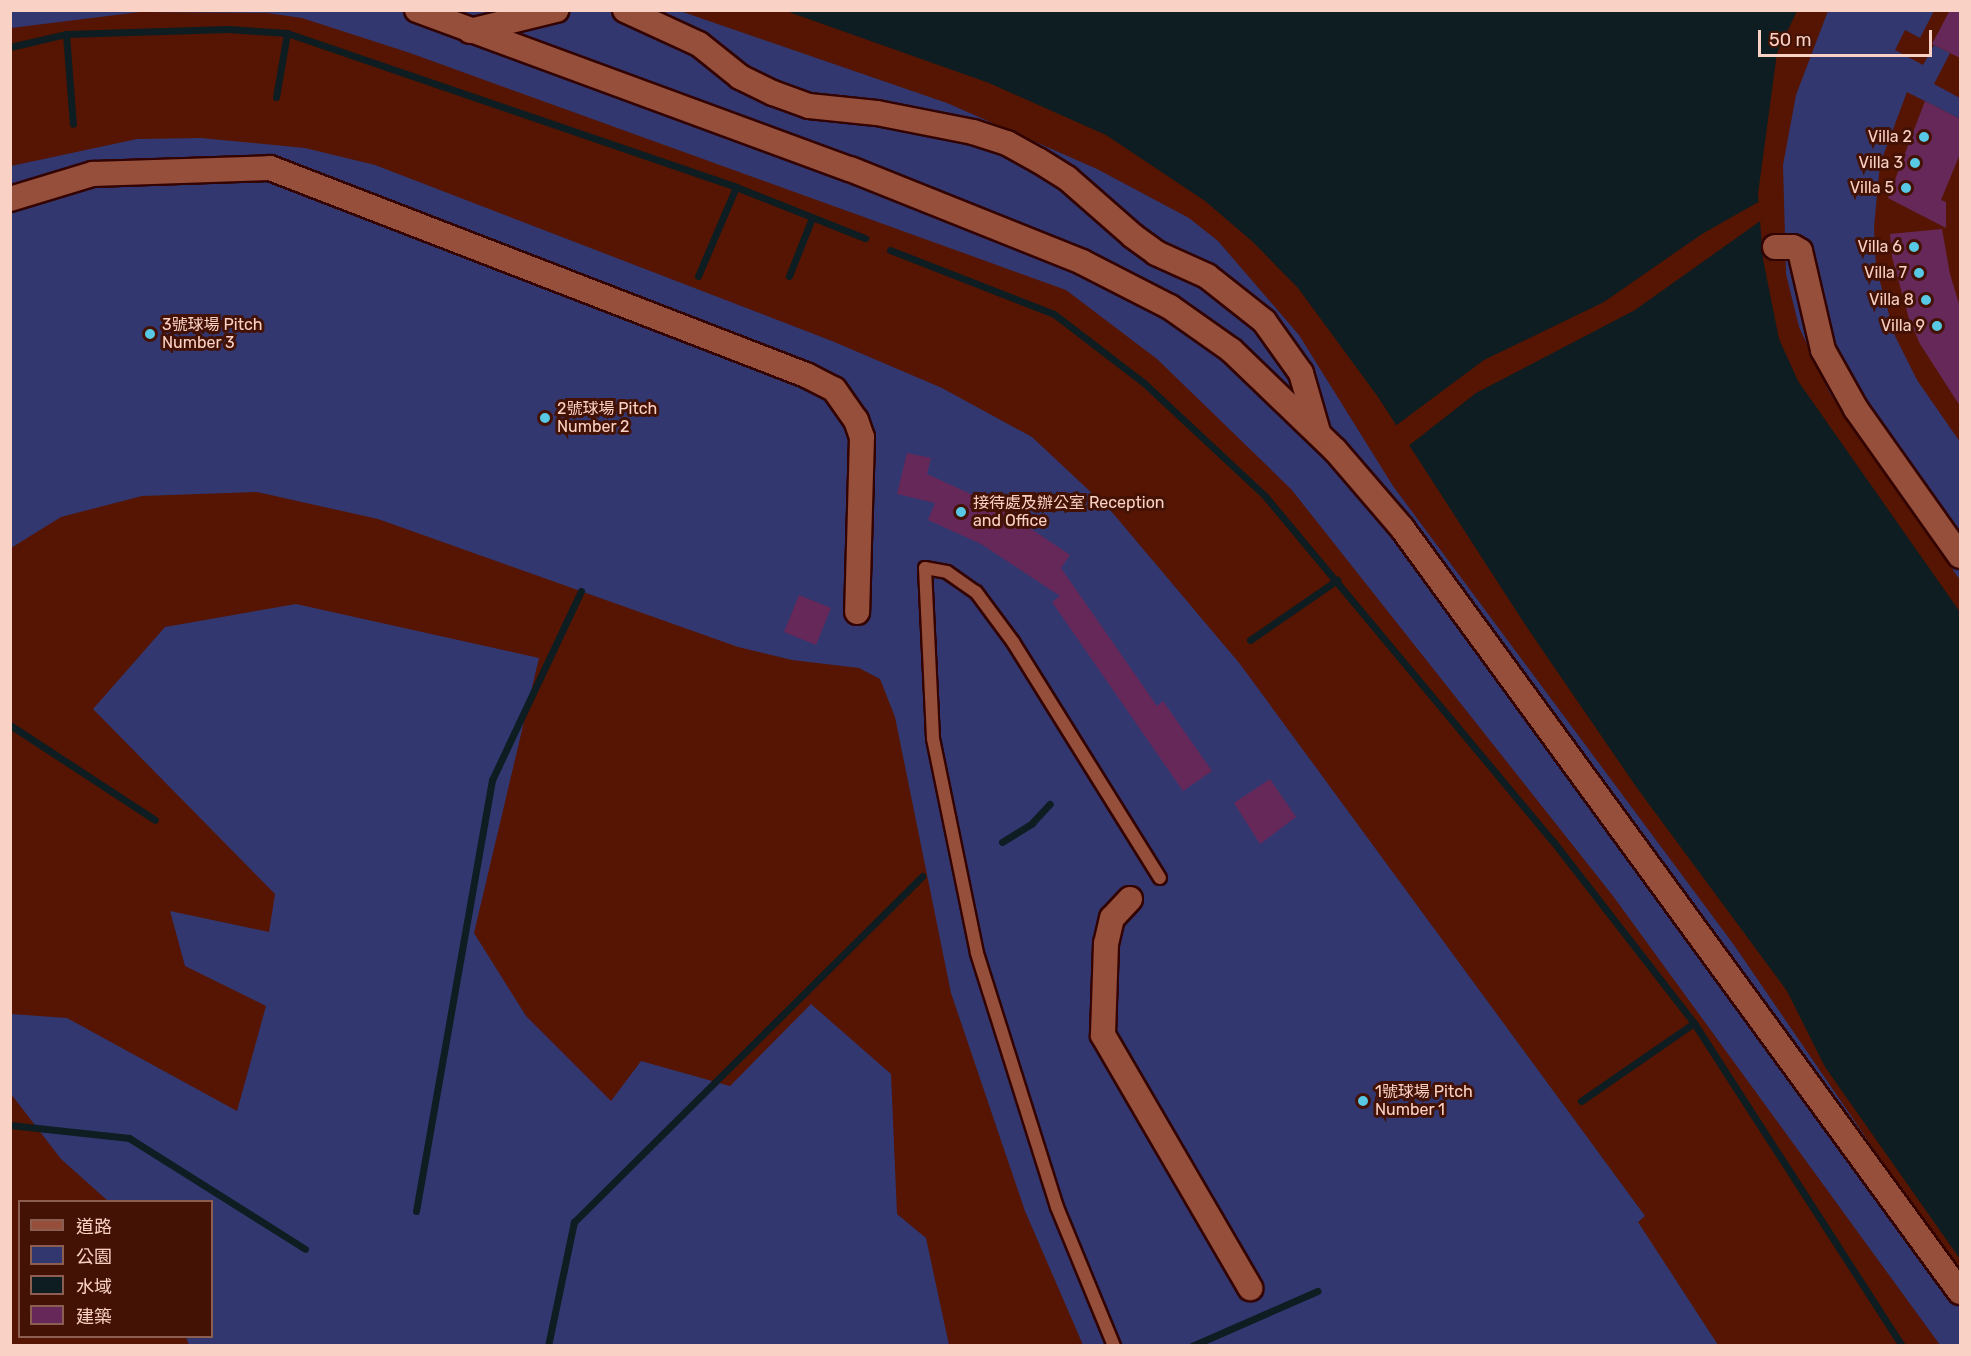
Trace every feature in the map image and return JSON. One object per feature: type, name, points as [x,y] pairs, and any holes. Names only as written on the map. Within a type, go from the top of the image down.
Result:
[{"type":"street","points":[[417,10],[859,173],[1082,262],[1203,327],[1318,432],[1402,528],[1960,1292]]},
{"type":"street","points":[[470,31],[556,10]]},
{"type":"street","points":[[625,10],[699,44],[740,77],[809,106],[877,113],[973,132],[1038,160],[1067,178],[1132,237],[1156,253],[1214,280],[1264,321],[1301,373],[1318,432]]},
{"type":"street","points":[[10,199],[93,174],[270,168],[806,375],[834,389],[856,420],[862,437],[857,612]]},
{"type":"street","points":[[1775,247],[1793,247],[1800,251],[1823,350],[1856,409],[1960,556]]},
{"type":"street","points":[[1130,899],[1112,918],[1106,944],[1103,1035],[1250,1288]]},
{"type":"lane","points":[[1114,1346],[1057,1207],[977,953],[933,738],[925,568],[947,572],[976,592],[1013,642],[1160,878]]},
{"type":"green space","points":[[10,11],[680,11],[947,103],[1097,169],[1189,218],[1218,241],[1299,335],[1393,486],[1734,945],[1960,1275],[1960,1345],[1940,1345],[1613,896],[1291,489],[1157,359],[1066,290],[410,53],[302,18],[267,13],[140,12],[11,28]]},
{"type":"green space","points":[[1828,11],[1934,11],[1920,38],[1905,30],[1895,50],[1923,65],[1934,45],[1950,53],[1934,84],[1960,98],[1960,119],[1907,92],[1880,164],[1874,227],[1876,267],[1895,336],[1917,380],[1960,442],[1960,580],[1829,392],[1799,327],[1786,274],[1783,165],[1796,95]]},
{"type":"green space","points":[[201,138],[305,148],[375,165],[832,341],[942,388],[1032,437],[1111,511],[1240,664],[1645,1216],[1638,1222],[1718,1345],[1083,1345],[1025,1211],[951,993],[895,717],[880,679],[859,668],[792,660],[738,647],[378,519],[257,492],[142,496],[61,517],[11,548],[11,166],[137,139]]},
{"type":"green space","points":[[296,604],[539,658],[474,933],[526,1016],[611,1101],[641,1061],[730,1086],[811,1004],[891,1074],[897,1214],[926,1238],[949,1345],[189,1345],[186,1338],[213,1338],[213,1200],[107,1200],[61,1159],[11,1094],[11,1014],[67,1018],[237,1111],[266,1006],[185,966],[170,911],[269,932],[275,894],[93,709],[165,627]]},
{"type":"water","points":[[786,11],[1797,11],[1777,53],[1758,194],[1763,259],[1779,339],[1798,381],[1960,612],[1960,1259],[1825,1067],[1787,991],[1637,788],[1528,629],[1378,397],[1298,288],[1253,242],[1205,201],[1106,135],[989,83]]},
{"type":"pier","points":[[1762,200],[1763,219],[1635,310],[1476,393],[1407,447],[1394,427],[1484,360],[1604,302],[1702,234]]},
{"type":"building","points":[[1950,10],[1960,10],[1960,58],[1932,44]]},
{"type":"building","points":[[1925,101],[1960,119],[1960,154],[1941,200],[1946,202],[1946,228],[1888,198]]},
{"type":"building","points":[[1942,229],[1950,274],[1960,307],[1960,406],[1920,344],[1909,319],[1892,257],[1890,234]]},
{"type":"building","points":[[907,453],[931,458],[927,474],[997,506],[1070,555],[1061,568],[1157,706],[1163,701],[1212,771],[1183,791],[1052,602],[1060,596],[981,544],[928,520],[935,503],[897,494]]},
{"type":"building","points":[[799,595],[831,608],[816,645],[784,632]]},
{"type":"building","points":[[1270,779],[1296,817],[1260,844],[1234,803]]},
{"type":"waterway","points":[[10,47],[66,34],[228,29],[287,33],[736,187],[865,238]]},
{"type":"waterway","points":[[276,97],[287,33]]},
{"type":"waterway","points":[[66,34],[73,124]]},
{"type":"waterway","points":[[698,276],[736,187]]},
{"type":"waterway","points":[[789,276],[812,218]]},
{"type":"waterway","points":[[890,250],[1054,314],[1144,383],[1265,496],[1552,840],[1694,1023],[1902,1346]]},
{"type":"waterway","points":[[1250,640],[1337,580]]},
{"type":"waterway","points":[[416,1211],[492,780],[581,591]]},
{"type":"waterway","points":[[10,725],[155,820]]},
{"type":"waterway","points":[[1002,842],[1032,823],[1050,804]]},
{"type":"waterway","points":[[548,1346],[574,1222],[922,876]]},
{"type":"waterway","points":[[1581,1101],[1694,1023]]},
{"type":"waterway","points":[[10,1125],[129,1138],[305,1249]]},
{"type":"waterway","points":[[1192,1346],[1317,1291]]},
{"type":"place","name":"Villa 2","points":[[1924,137]]},
{"type":"place","name":"Villa 3","points":[[1915,163]]},
{"type":"place","name":"Villa 5","points":[[1906,188]]},
{"type":"place","name":"Villa 6","points":[[1914,247]]},
{"type":"place","name":"Villa 7","points":[[1919,273]]},
{"type":"place","name":"Villa 8","points":[[1926,300]]},
{"type":"place","name":"Villa 9","points":[[1937,326]]},
{"type":"place","name":"3號球場 Pitch Number 3","points":[[150,334]]},
{"type":"place","name":"2號球場 Pitch Number 2","points":[[545,418]]},
{"type":"place","name":"接待處及辦公室 Reception and Office","points":[[961,512]]},
{"type":"place","name":"1號球場 Pitch Number 1","points":[[1363,1101]]}]
